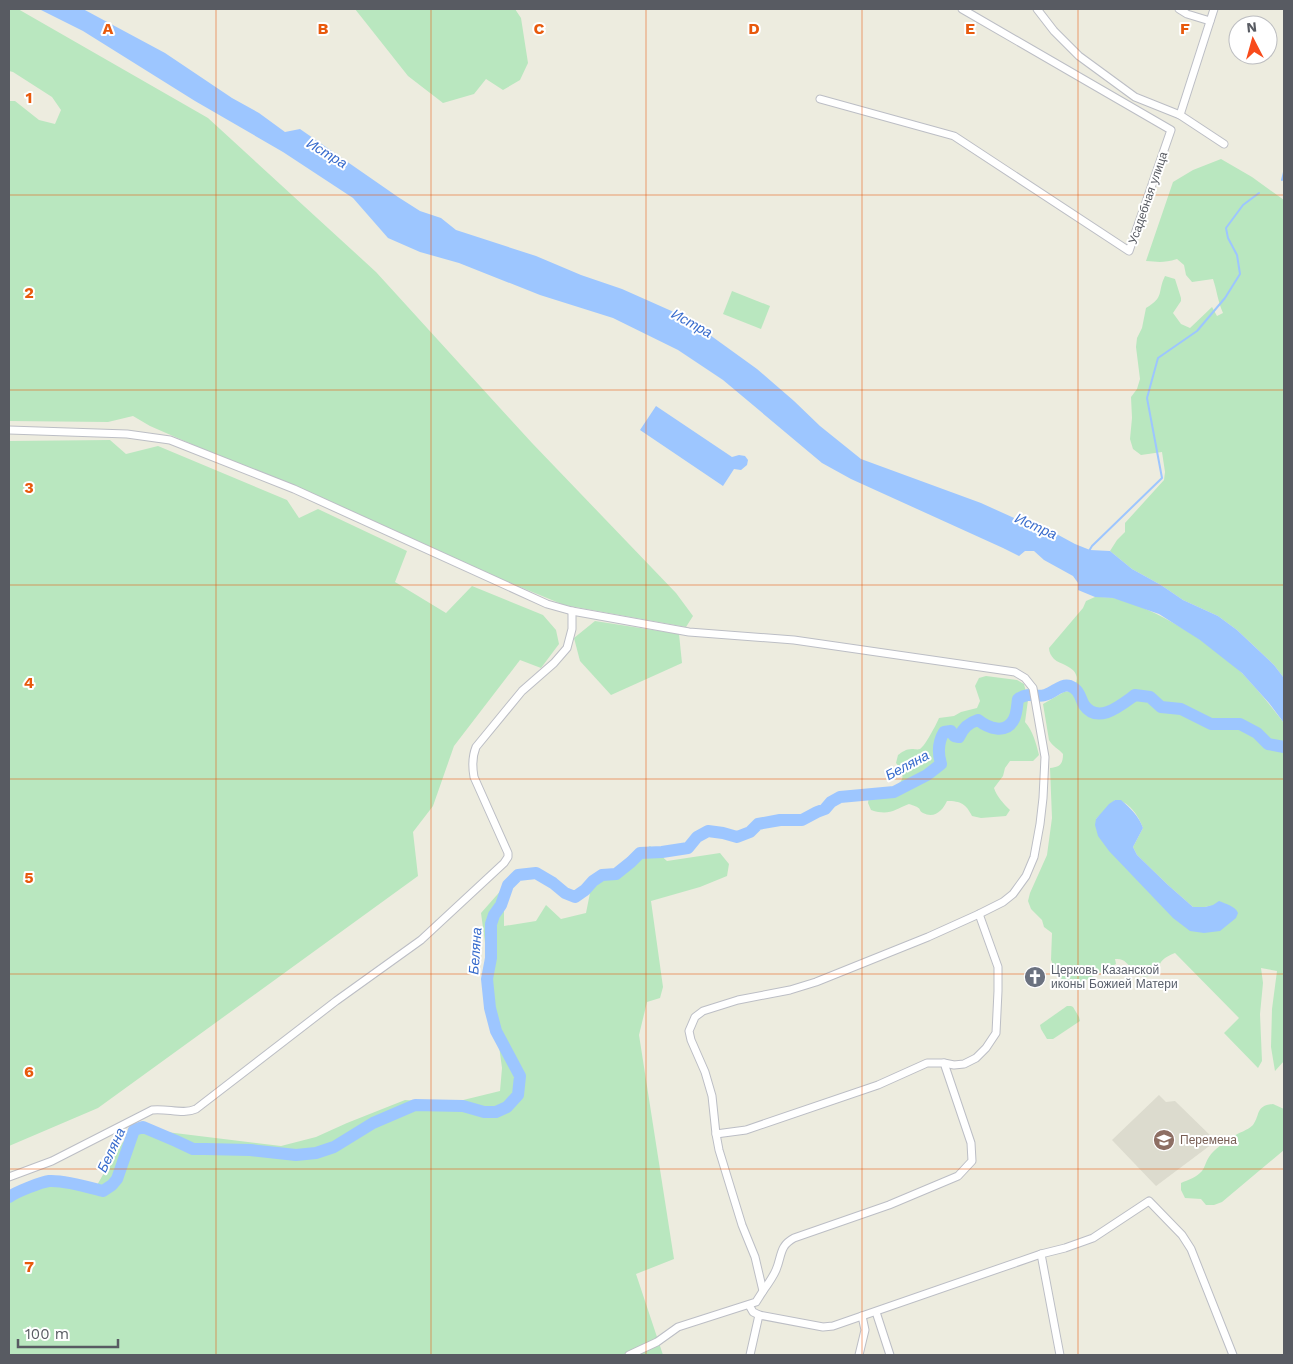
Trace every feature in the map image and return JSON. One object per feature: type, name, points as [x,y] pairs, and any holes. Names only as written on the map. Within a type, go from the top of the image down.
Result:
[{"type":"street","name":"Усадебная улица","points":[[820,99],[954,136],[1130,251],[1171,130],[962,9]]},
{"type":"street","points":[[1038,9],[1054,31],[1079,56],[1135,97],[1180,115],[1224,144]]},
{"type":"street","points":[[1179,9],[1187,14],[1210,21]]},
{"type":"street","points":[[1180,115],[1214,9]]},
{"type":"street","points":[[9,430],[127,434],[170,440],[294,489],[547,604],[572,611],[689,632],[794,640],[1015,672],[1025,678],[1033,688],[1045,757],[1043,798],[1034,857],[1026,876],[1013,894],[1003,902],[928,937],[816,982],[790,990],[731,1002],[703,1011],[695,1017],[689,1032],[705,1072],[712,1096],[716,1134],[720,1150],[742,1225],[755,1256],[763,1291]]},
{"type":"street","points":[[9,1177],[52,1162],[152,1110],[191,1112],[196,1109],[336,1001],[421,940],[504,863],[508,853],[474,777],[474,754],[476,747],[522,691],[554,663],[567,648],[572,629],[572,611]]},
{"type":"street","points":[[716,1134],[746,1130],[878,1086],[927,1063],[964,1064],[976,1058],[986,1048],[996,1033],[998,991],[998,967],[979,914]]},
{"type":"street","points":[[629,1355],[656,1342],[678,1327],[756,1302],[777,1269],[783,1248],[787,1242],[794,1238],[889,1205],[958,1176],[972,1161],[971,1143],[944,1063]]},
{"type":"street","points":[[749,1305],[753,1312],[759,1315],[823,1327],[833,1326],[1041,1254],[1093,1238],[1149,1201],[1182,1235],[1191,1249],[1233,1355]]},
{"type":"street","points":[[1041,1254],[1060,1355]]},
{"type":"street","points":[[876,1312],[890,1355]]},
{"type":"street","points":[[750,1355],[759,1315]]},
{"type":"street","points":[[859,1355],[865,1330],[862,1316]]},
{"type":"shaded area","name":"Перемена","points":[[1159,1095],[1166,1102],[1175,1101],[1216,1141],[1156,1186],[1112,1140]]},
{"type":"green space","points":[[9,9],[18,9],[208,118],[376,272],[532,443],[676,593],[693,616],[686,627],[564,605],[150,426],[133,416],[108,422],[9,421],[9,101],[15,101],[39,120],[55,124],[61,110],[52,97],[9,71]]},
{"type":"green space","points":[[355,9],[515,9],[521,18],[528,63],[520,80],[503,90],[486,79],[474,94],[443,103],[408,76]]},
{"type":"green space","points":[[1221,159],[1252,177],[1284,200],[1284,678],[1274,665],[1253,645],[1218,616],[1183,600],[1132,569],[1110,551],[1125,532],[1125,523],[1164,480],[1165,472],[1162,452],[1141,455],[1133,449],[1130,439],[1131,397],[1137,389],[1140,379],[1136,347],[1137,338],[1142,328],[1146,308],[1156,301],[1165,276],[1175,279],[1181,301],[1173,313],[1181,324],[1190,328],[1212,307],[1217,316],[1223,313],[1213,279],[1192,282],[1186,275],[1184,265],[1177,259],[1165,262],[1146,261],[1173,182],[1193,170]]},
{"type":"green space","points":[[732,291],[770,306],[761,329],[723,314]]},
{"type":"green space","points":[[110,440],[126,454],[158,446],[287,500],[299,518],[318,509],[407,551],[395,582],[446,613],[472,586],[543,615],[556,630],[559,644],[541,668],[520,660],[454,746],[433,806],[413,832],[418,876],[98,1108],[9,1146],[9,441]]},
{"type":"green space","points":[[1095,597],[1114,598],[1147,610],[1182,628],[1215,650],[1242,673],[1284,723],[1284,1061],[1275,1071],[1271,1047],[1272,1009],[1277,971],[1261,968],[1263,983],[1260,1014],[1262,1061],[1258,1068],[1224,1033],[1239,1018],[1175,953],[1164,959],[1150,976],[1139,975],[1124,961],[1115,959],[1116,964],[1073,987],[1059,978],[1051,960],[1052,933],[1044,927],[1042,920],[1031,909],[1028,901],[1047,855],[1052,818],[1050,768],[1062,763],[1063,757],[1063,754],[1049,740],[1043,704],[1064,692],[1072,691],[1075,687],[1077,679],[1073,670],[1054,659],[1050,654],[1049,648],[1083,608],[1086,601]],"holes":[[[1115,800],[1132,809],[1143,828],[1133,847],[1137,855],[1193,907],[1213,905],[1173,917],[1096,819]]]},
{"type":"green space","points":[[595,621],[679,634],[682,663],[611,695],[580,661],[574,638]]},
{"type":"green space","points":[[986,676],[1017,680],[1024,684],[1028,700],[1025,722],[1032,733],[1039,755],[1033,761],[1010,761],[1005,768],[1003,776],[994,788],[1010,810],[1006,816],[981,818],[972,816],[962,804],[952,801],[947,801],[938,813],[931,815],[923,813],[917,807],[909,804],[887,812],[871,810],[868,803],[869,796],[895,786],[900,782],[902,777],[901,771],[896,763],[898,755],[906,750],[922,747],[939,718],[954,716],[977,708],[980,701],[975,686],[979,678]]},
{"type":"green space","points":[[650,846],[667,861],[720,853],[729,864],[727,876],[700,887],[651,901],[663,987],[660,998],[647,1002],[639,1035],[674,1259],[636,1274],[663,1355],[9,1355],[9,1191],[32,1182],[96,1187],[117,1150],[134,1128],[281,1146],[316,1137],[405,1100],[451,1103],[500,1091],[502,1068],[481,913],[504,887],[504,926],[536,921],[546,905],[561,919],[586,913],[592,883]]},
{"type":"green space","points":[[1067,1006],[1073,1007],[1080,1021],[1053,1039],[1047,1039],[1040,1025]]},
{"type":"green space","points":[[1273,1104],[1284,1109],[1284,1150],[1222,1202],[1206,1205],[1201,1199],[1185,1198],[1181,1190],[1181,1183],[1200,1173],[1214,1151],[1235,1135],[1251,1127],[1259,1111],[1267,1105]]},
{"type":"water","name":"Истра","points":[[39,9],[83,9],[165,53],[232,98],[259,113],[285,132],[300,129],[398,197],[420,211],[441,218],[456,230],[536,256],[581,275],[622,289],[685,317],[757,369],[820,426],[861,459],[981,503],[1025,523],[1051,531],[1090,550],[1110,551],[1132,569],[1183,600],[1218,616],[1237,630],[1274,665],[1284,678],[1284,723],[1242,673],[1200,640],[1159,614],[1113,598],[1095,597],[1078,590],[1078,583],[1073,576],[1044,560],[1034,551],[1025,551],[1019,556],[851,479],[822,463],[723,380],[678,350],[613,318],[540,295],[459,263],[420,252],[388,238],[353,198],[283,152],[195,101],[83,31]]},
{"type":"water","points":[[656,406],[732,457],[745,456],[748,460],[747,465],[741,470],[734,469],[723,486],[640,430]]},
{"type":"water","points":[[1115,800],[1121,800],[1134,812],[1143,828],[1133,847],[1137,855],[1193,907],[1205,907],[1219,901],[1235,909],[1238,913],[1236,918],[1220,931],[1204,933],[1190,931],[1173,918],[1109,851],[1098,836],[1095,825],[1096,819]]},
{"type":"waterway","points":[[1282,180],[1284,172]]},
{"type":"waterway","points":[[1089,551],[1162,478],[1147,398],[1158,358],[1197,331],[1225,298],[1240,274],[1237,255],[1228,238],[1226,228],[1243,205],[1259,193]]},
{"type":"waterway","name":"Беляна","points":[[9,1197],[49,1181],[69,1183],[103,1191],[117,1179],[134,1130],[143,1127],[193,1149],[250,1150],[296,1155],[316,1153],[334,1147],[373,1123],[415,1105],[463,1106],[484,1112],[496,1112],[507,1107],[518,1095],[520,1076],[496,1031],[490,1008],[487,979],[491,958],[491,924],[494,915],[501,905],[508,885],[518,875],[536,873],[565,893],[575,897],[602,875],[616,874],[640,853],[688,848],[697,837],[708,831],[737,837],[750,832],[758,824],[780,820],[802,820],[825,809],[831,802],[840,797],[894,792],[927,775],[941,764],[939,748],[944,732],[951,731],[954,736],[959,737],[966,726],[978,720],[992,727],[1006,727],[1014,719],[1018,699],[1022,697],[1045,695],[1067,685],[1078,692],[1084,705],[1090,711],[1096,713],[1110,711],[1135,695],[1150,697],[1161,707],[1181,709],[1211,724],[1240,724],[1257,733],[1268,744],[1284,747]]},
{"type":"place","name":"Церковь Казанской иконы Божией Матери","points":[[1035,977]]},
{"type":"place","name":"Перемена","points":[[1164,1140]]}]
